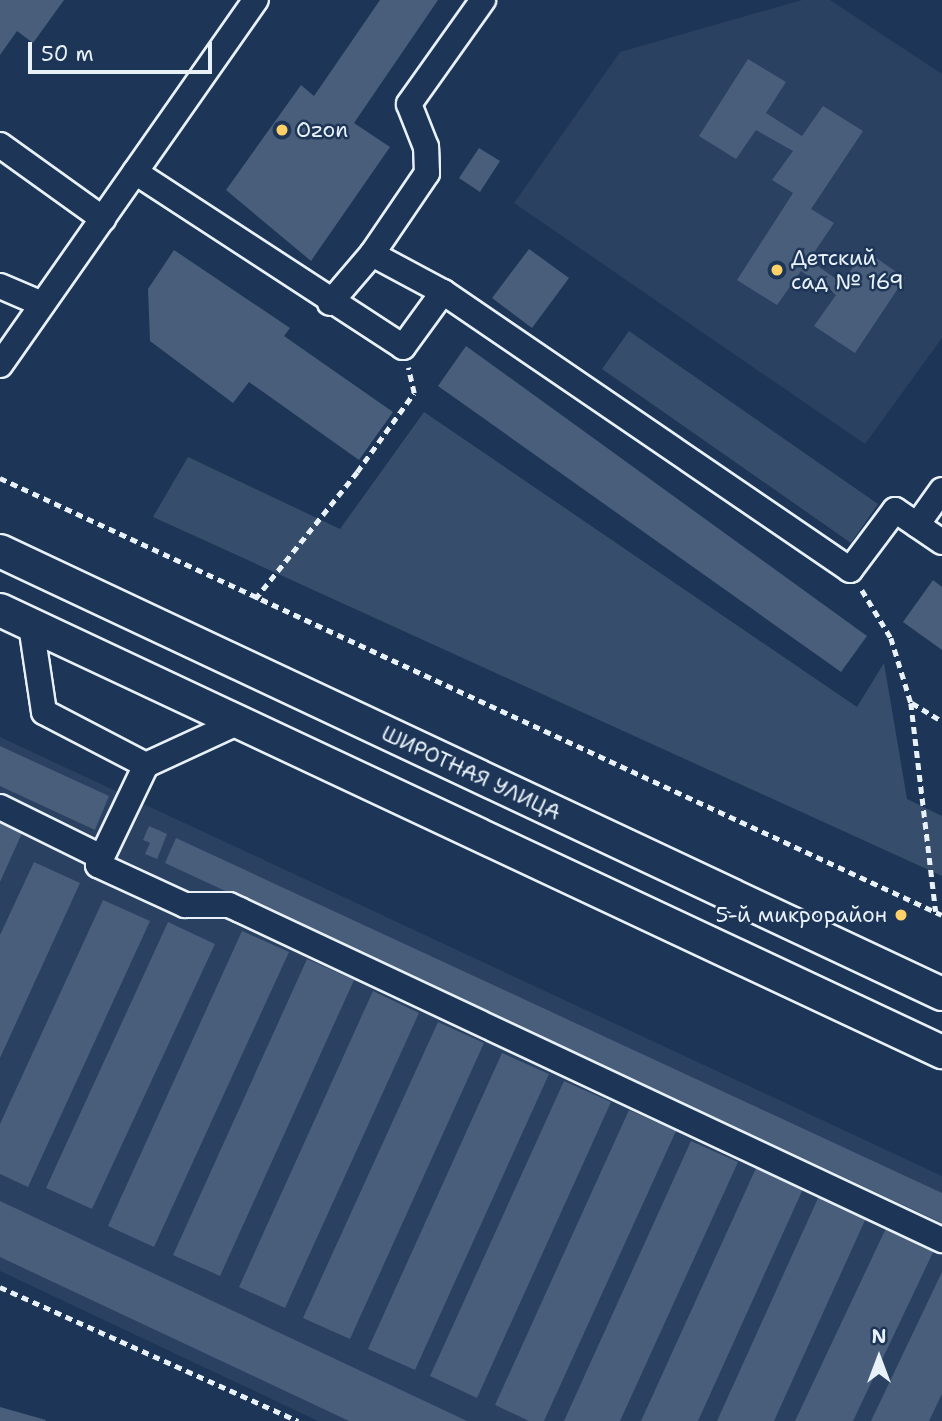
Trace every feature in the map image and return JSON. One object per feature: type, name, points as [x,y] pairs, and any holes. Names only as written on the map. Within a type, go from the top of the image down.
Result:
[{"type":"main road","name":"ШИРОТНАЯ УЛИЦА","points":[[0,551],[942,994]]},
{"type":"main road","points":[[0,610],[942,1052]]},
{"type":"street","points":[[0,365],[256,0]]},
{"type":"street","points":[[330,303],[372,254],[427,173],[426,147],[409,104],[483,0]]},
{"type":"street","points":[[0,145],[103,219]]},
{"type":"street","points":[[135,172],[330,303],[403,347],[443,292]]},
{"type":"street","points":[[372,254],[443,292],[850,570],[895,510],[942,542]]},
{"type":"street","points":[[0,286],[42,304]]},
{"type":"street","points":[[917,524],[942,490]]},
{"type":"street","points":[[31,625],[44,712],[146,765]]},
{"type":"street","points":[[237,723],[146,765],[98,865],[185,905],[229,905],[942,1240]]},
{"type":"street","points":[[0,807],[101,857]]},
{"type":"path","points":[[255,599],[357,472],[414,393],[403,347]]},
{"type":"path","points":[[0,478],[255,599],[942,915]]},
{"type":"path","points":[[850,570],[891,638],[911,703],[936,912]]},
{"type":"path","points":[[911,703],[942,722]]},
{"type":"path","points":[[0,1287],[298,1421]]},
{"type":"shaded area","name":"Детский сад № 169","points":[[802,0],[830,0],[942,74],[942,338],[865,444],[514,203],[620,52]]},
{"type":"shaded area","points":[[629,331],[878,504],[851,543],[602,369]]},
{"type":"shaded area","points":[[424,412],[857,707],[884,663],[907,799],[942,816],[942,876],[153,517],[188,457],[340,529]]},
{"type":"shaded area","points":[[0,737],[942,1176],[942,1421],[318,1421],[0,1271]]},
{"type":"building","points":[[0,0],[64,0],[33,43],[17,31],[0,55]]},
{"type":"building","points":[[380,0],[438,0],[354,123],[390,147],[311,261],[226,190],[301,85],[314,96]]},
{"type":"building","points":[[748,59],[786,82],[766,113],[802,136],[823,106],[863,131],[811,209],[834,223],[809,260],[842,283],[865,250],[905,278],[855,353],[814,326],[836,295],[801,271],[777,305],[737,280],[793,193],[772,180],[793,151],[756,130],[736,159],[699,136]]},
{"type":"building","points":[[479,148],[500,161],[480,192],[459,178]]},
{"type":"building","points":[[529,249],[569,278],[532,328],[492,298]]},
{"type":"building","points":[[174,250],[290,328],[284,336],[393,412],[359,460],[249,382],[233,403],[150,341],[148,289]]},
{"type":"building","points":[[466,346],[867,636],[841,672],[438,386]]},
{"type":"building","points":[[933,580],[942,587],[942,650],[903,622]]},
{"type":"building","points":[[0,746],[109,796],[95,830],[0,786]]},
{"type":"building","points":[[0,820],[23,831],[0,882]]},
{"type":"building","points":[[149,826],[167,834],[157,859],[145,854],[150,843],[143,840]]},
{"type":"building","points":[[176,838],[942,1193],[942,1223],[165,863]]},
{"type":"building","points":[[34,862],[80,883],[0,1058],[0,935]]},
{"type":"building","points":[[103,900],[150,921],[28,1187],[0,1174],[0,1124]]},
{"type":"building","points":[[168,922],[215,944],[92,1209],[46,1188]]},
{"type":"building","points":[[242,931],[289,952],[154,1247],[108,1226]]},
{"type":"building","points":[[307,959],[354,980],[220,1276],[173,1255]]},
{"type":"building","points":[[373,991],[419,1013],[285,1308],[239,1287]]},
{"type":"building","points":[[438,1022],[484,1043],[350,1339],[303,1318]]},
{"type":"building","points":[[502,1053],[549,1074],[415,1370],[368,1349]]},
{"type":"building","points":[[564,1081],[611,1102],[477,1398],[430,1376]]},
{"type":"building","points":[[629,1110],[676,1131],[544,1421],[529,1421],[495,1405]]},
{"type":"building","points":[[691,1141],[738,1162],[620,1421],[564,1421]]},
{"type":"building","points":[[756,1168],[803,1189],[698,1421],[641,1421]]},
{"type":"building","points":[[819,1196],[866,1218],[774,1421],[717,1421]]},
{"type":"building","points":[[0,1201],[467,1421],[349,1421],[0,1257]]},
{"type":"building","points":[[888,1224],[936,1246],[853,1421],[795,1421]]},
{"type":"building","points":[[942,1272],[942,1394],[929,1421],[871,1421]]},
{"type":"building","points":[[0,1407],[46,1420],[0,1421]]},
{"type":"place","name":"Ozon","points":[[282,130]]},
{"type":"place","name":"Детский сад № 169","points":[[777,270]]},
{"type":"place","name":"5-й микрорайон","points":[[901,915]]}]
